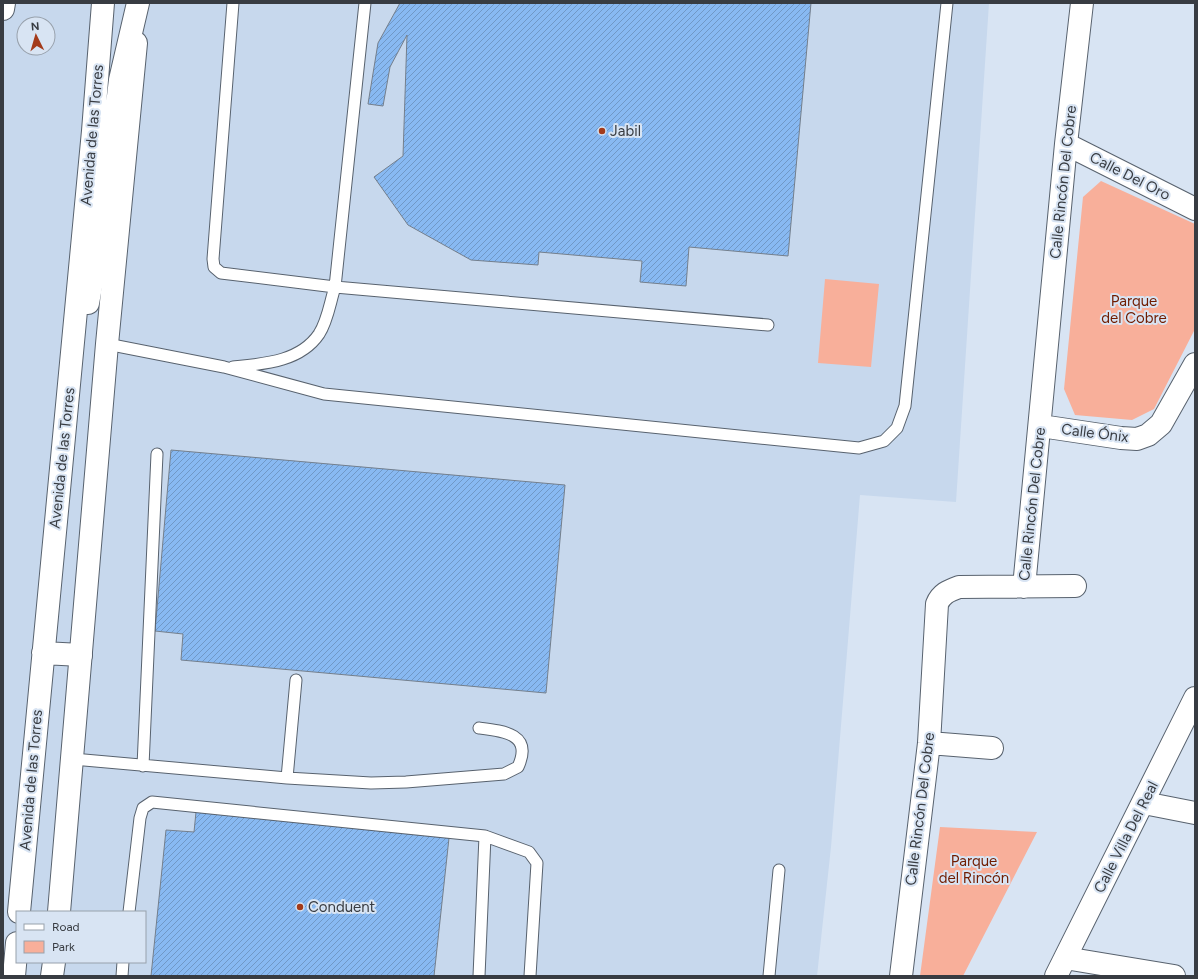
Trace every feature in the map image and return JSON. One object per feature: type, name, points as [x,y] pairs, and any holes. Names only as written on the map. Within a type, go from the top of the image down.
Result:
[{"type":"main road","points":[[3,9],[4,3]]},
{"type":"main road","name":"Avenida de las Torres","points":[[19,911],[71,368],[103,3]]},
{"type":"main road","points":[[71,368],[93,281],[102,228],[120,80],[139,3]]},
{"type":"main road","points":[[59,911],[107,344],[139,3]]},
{"type":"main road","name":"Calle Rincón Del Cobre","points":[[901,976],[929,743],[937,604],[940,598],[947,591],[958,587],[1024,588],[1041,426],[1066,144],[1082,3]]},
{"type":"main road","name":"Calle Del Oro","points":[[1066,144],[1195,209]]},
{"type":"main road","name":"Calle Ónix","points":[[1041,426],[1121,438],[1137,439],[1148,435],[1162,424],[1195,364]]},
{"type":"main road","points":[[1024,588],[1075,586]]},
{"type":"main road","points":[[43,653],[81,655]]},
{"type":"main road","name":"Calle Villa Del Real","points":[[1061,967],[1195,698]]},
{"type":"main road","points":[[929,743],[992,748]]},
{"type":"main road","points":[[1144,803],[1195,813]]},
{"type":"main road","points":[[14,976],[16,954]]},
{"type":"main road","points":[[52,976],[54,963]]},
{"type":"main road","points":[[1061,967],[1174,976]]},
{"type":"lane","points":[[233,3],[213,259],[214,267],[220,273],[335,287],[768,325]]},
{"type":"lane","points":[[224,367],[272,363],[292,356],[307,346],[318,334],[325,322],[335,287],[365,3]]},
{"type":"lane","points":[[107,344],[224,367],[324,394],[859,448],[884,441],[897,428],[905,406],[948,3]]},
{"type":"lane","points":[[144,766],[157,454]]},
{"type":"lane","points":[[287,778],[296,680]]},
{"type":"lane","points":[[73,759],[287,778],[371,783],[406,782],[504,774],[518,767],[522,750],[519,740],[506,732],[479,728]]},
{"type":"lane","points":[[129,911],[140,818],[143,808],[152,802],[485,836],[529,852],[537,863],[530,976]]},
{"type":"lane","points":[[479,976],[485,836]]},
{"type":"lane","points":[[769,976],[779,870]]},
{"type":"lane","points":[[122,976],[123,963]]},
{"type":"shaded area","points":[[3,3],[989,3],[956,502],[860,495],[831,847],[817,976],[3,976]]},
{"type":"green space","name":"Parque del Cobre","points":[[1101,181],[1195,224],[1195,329],[1154,409],[1132,420],[1075,415],[1064,389],[1083,197]]},
{"type":"green space","points":[[825,279],[879,284],[871,367],[818,363]]},
{"type":"green space","name":"Parque del Rincón","points":[[940,827],[1037,832],[963,976],[920,976]]},
{"type":"building","name":"Jabil","points":[[400,3],[811,3],[788,256],[689,247],[686,286],[640,282],[642,261],[539,252],[538,265],[471,260],[408,225],[374,177],[403,156],[407,35],[390,67],[383,106],[368,104],[378,43]]},
{"type":"building","points":[[171,450],[565,485],[546,693],[181,660],[183,634],[155,631]]},
{"type":"building","name":"Conduent","points":[[196,812],[449,838],[434,976],[151,976],[166,830],[194,832]]},
{"type":"place","name":"Jabil","points":[[602,131]]},
{"type":"place","name":"Conduent","points":[[300,907]]}]
